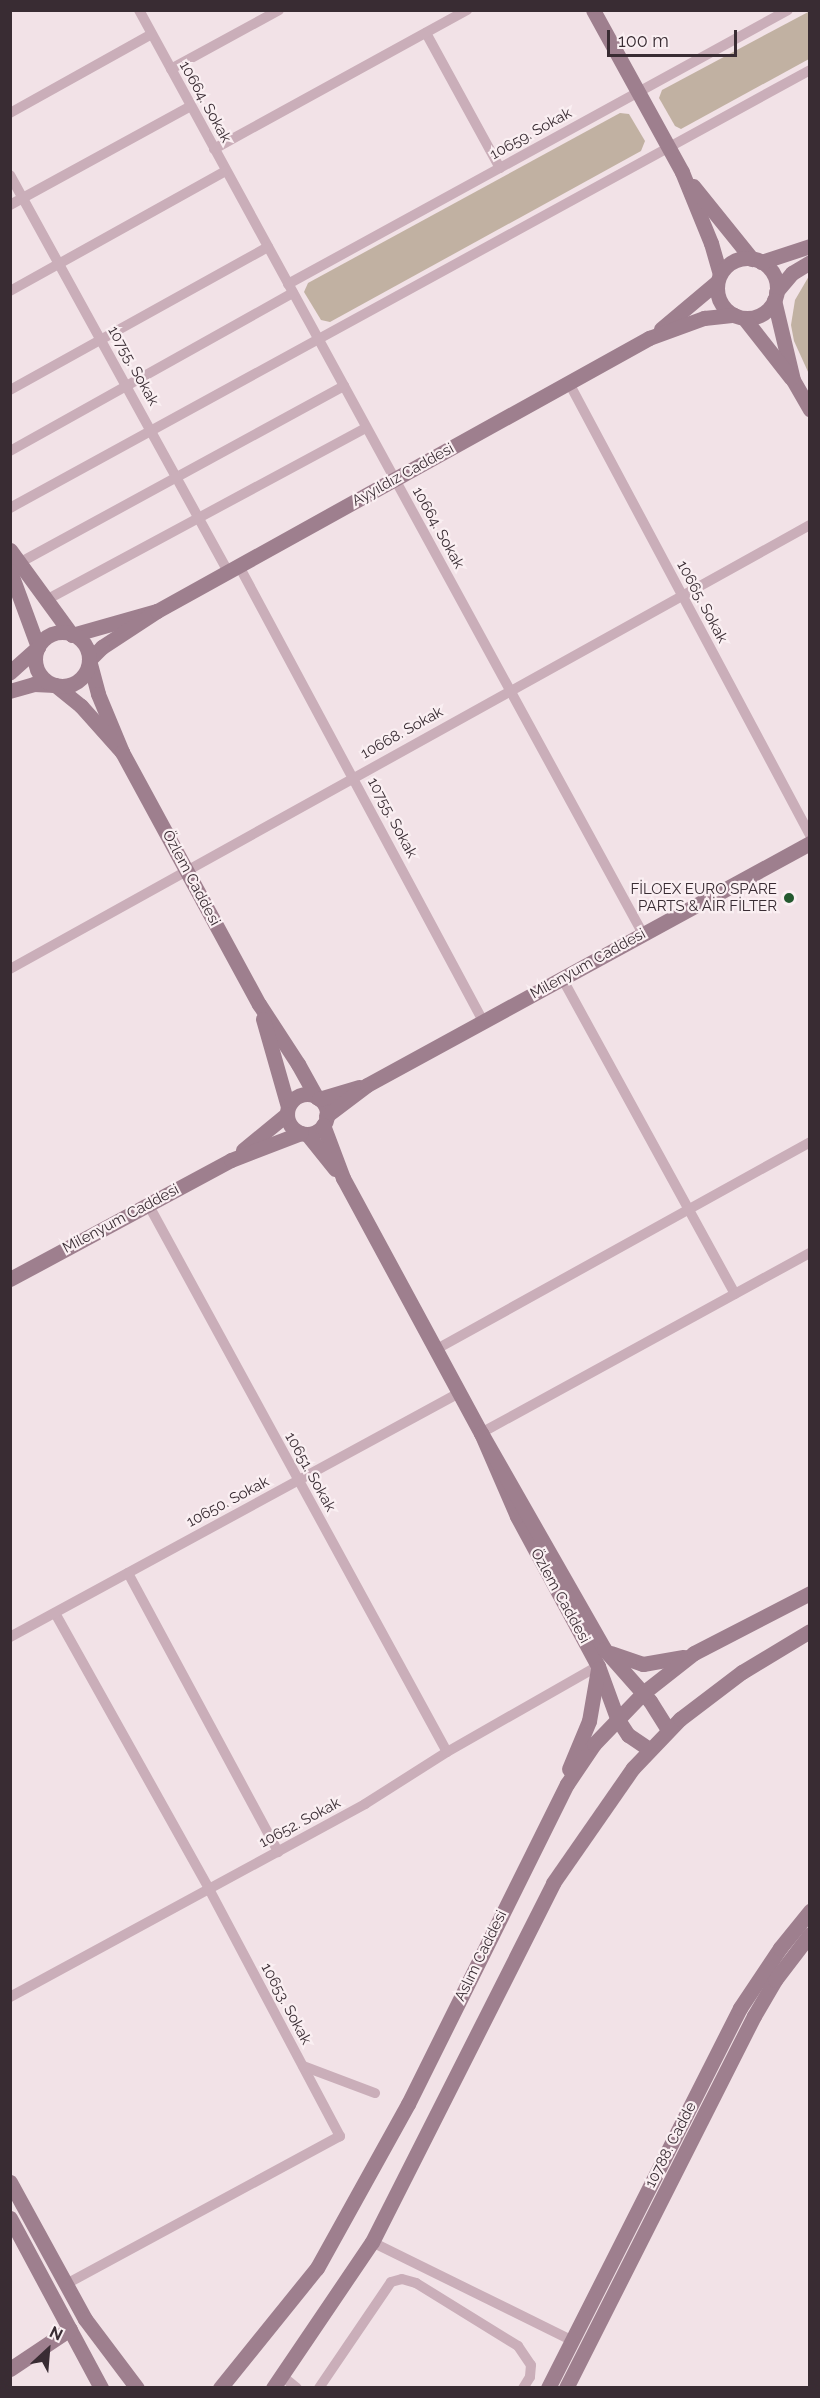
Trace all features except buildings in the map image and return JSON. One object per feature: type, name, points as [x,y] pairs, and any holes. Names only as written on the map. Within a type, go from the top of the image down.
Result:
[{"type":"street","name":"10664. Sokak","points":[[139,10],[643,934]]},
{"type":"street","points":[[171,69],[279,10]]},
{"type":"street","points":[[214,149],[466,10]]},
{"type":"street","points":[[593,10],[682,172],[719,278],[720,301],[739,316],[794,380]]},
{"type":"street","name":"10659. Sokak","points":[[10,451],[127,386],[500,168],[788,10]]},
{"type":"street","points":[[426,33],[500,168]]},
{"type":"street","points":[[10,113],[152,34]]},
{"type":"street","points":[[10,508],[810,70]]},
{"type":"street","points":[[10,205],[191,106]]},
{"type":"street","points":[[10,291],[226,171]]},
{"type":"street","points":[[682,172],[757,260],[774,275],[775,296],[794,380],[810,408]]},
{"type":"street","name":"10755. Sokak","points":[[10,175],[199,518],[234,569],[354,777],[483,1021]]},
{"type":"street","points":[[719,278],[734,261],[757,260],[810,246]]},
{"type":"street","points":[[10,390],[268,247]]},
{"type":"street","points":[[739,316],[764,312],[792,273],[810,262]]},
{"type":"street","name":"Ayyıldız Caddesi","points":[[649,338],[719,278]]},
{"type":"street","name":"Ayyıldız Caddesi","points":[[89,660],[157,611],[649,338],[704,318],[739,316]]},
{"type":"street","name":"10665. Sokak","points":[[569,383],[810,835]]},
{"type":"street","points":[[16,567],[344,386]]},
{"type":"street","points":[[48,599],[366,428]]},
{"type":"street","name":"10668. Sokak","points":[[10,969],[810,525]]},
{"type":"street","points":[[10,550],[38,647]]},
{"type":"street","points":[[10,691],[34,684],[63,686],[78,681],[89,660],[84,644],[72,634],[48,599],[16,567]]},
{"type":"street","name":"Ayyıldız Caddesi","points":[[72,634],[157,611]]},
{"type":"street","points":[[55,685],[48,682],[37,670],[35,655],[42,640],[56,633],[72,634]]},
{"type":"street","points":[[10,672],[38,647]]},
{"type":"street","name":"Özlem Caddesi","points":[[89,660],[98,694],[122,752],[259,1004],[317,1098]]},
{"type":"street","name":"Özlem Caddesi","points":[[55,685],[81,706],[122,752]]},
{"type":"street","name":"Milenyum Caddesi","points":[[367,1085],[810,843]]},
{"type":"street","points":[[562,978],[735,1294]]},
{"type":"street","name":"Özlem Caddesi","points":[[259,1004],[287,1111]]},
{"type":"street","points":[[231,1160],[287,1111],[297,1097],[303,1095],[317,1098],[367,1085]]},
{"type":"street","points":[[231,1160],[304,1134],[325,1121],[367,1085]]},
{"type":"street","points":[[317,1098],[325,1106],[325,1121]]},
{"type":"street","points":[[287,1111],[291,1126],[304,1134]]},
{"type":"street","name":"Özlem Caddesi","points":[[325,1121],[343,1178],[481,1433],[604,1649],[643,1693],[668,1730]]},
{"type":"street","name":"Özlem Caddesi","points":[[304,1134],[343,1178]]},
{"type":"street","points":[[435,1350],[810,1142]]},
{"type":"street","name":"Milenyum Caddesi","points":[[10,1279],[231,1160]]},
{"type":"street","name":"10651. Sokak","points":[[148,1204],[447,1752]]},
{"type":"street","points":[[481,1433],[810,1253]]},
{"type":"street","name":"10650. Sokak","points":[[10,1637],[459,1393]]},
{"type":"street","name":"Özlem Caddesi","points":[[481,1433],[517,1516],[598,1666],[617,1718],[627,1735],[649,1749]]},
{"type":"street","points":[[128,1573],[278,1852]]},
{"type":"street","name":"Aslım Caddesi","points":[[220,2388],[317,2268],[408,2104],[558,1802],[580,1764],[617,1718],[643,1693],[694,1653],[810,1593]]},
{"type":"street","name":"10653. Sokak","points":[[55,1613],[209,1889],[340,2136],[65,2285]]},
{"type":"street","name":"Aslım Caddesi","points":[[278,2382],[372,2242],[553,1884],[633,1768],[668,1730],[742,1672],[810,1631]]},
{"type":"street","points":[[604,1649],[623,1659],[643,1664],[671,1661],[694,1653]]},
{"type":"street","points":[[558,1802],[589,1721],[598,1666]]},
{"type":"street","name":"10652. Sokak","points":[[10,1997],[365,1804],[447,1752],[598,1666]]},
{"type":"street","name":"10788. Cadde","points":[[548,2388],[740,2008],[780,1948],[810,1911]]},
{"type":"street","name":"10788. Cadde","points":[[566,2388],[754,2016],[775,1980],[810,1934]]},
{"type":"street","points":[[303,2066],[375,2093]]},
{"type":"street","points":[[10,2182],[65,2285],[97,2337],[137,2388]]},
{"type":"street","points":[[10,2218],[101,2388]]},
{"type":"street","points":[[372,2242],[573,2341]]},
{"type":"street","points":[[319,2388],[391,2282],[402,2279],[416,2283],[518,2346],[531,2365],[530,2377],[523,2388]]},
{"type":"street","points":[[10,2369],[69,2329]]},
{"type":"street","points":[[124,2372],[148,2388]]},
{"type":"street","points":[[206,2388],[231,2375]]},
{"type":"street","points":[[278,2382],[297,2388]]},
{"type":"shaded area","points":[[810,11],[809,59],[681,129],[675,126],[659,98],[662,90]]},
{"type":"shaded area","points":[[620,113],[629,114],[645,141],[641,151],[330,322],[321,320],[304,292],[308,283]]},
{"type":"shaded area","points":[[809,276],[809,374],[794,341],[791,325],[795,300]]},
{"type":"place","name":"FİLOEX EURO SPARE PARTS & AİR FİLTER","points":[[789,898]]}]
